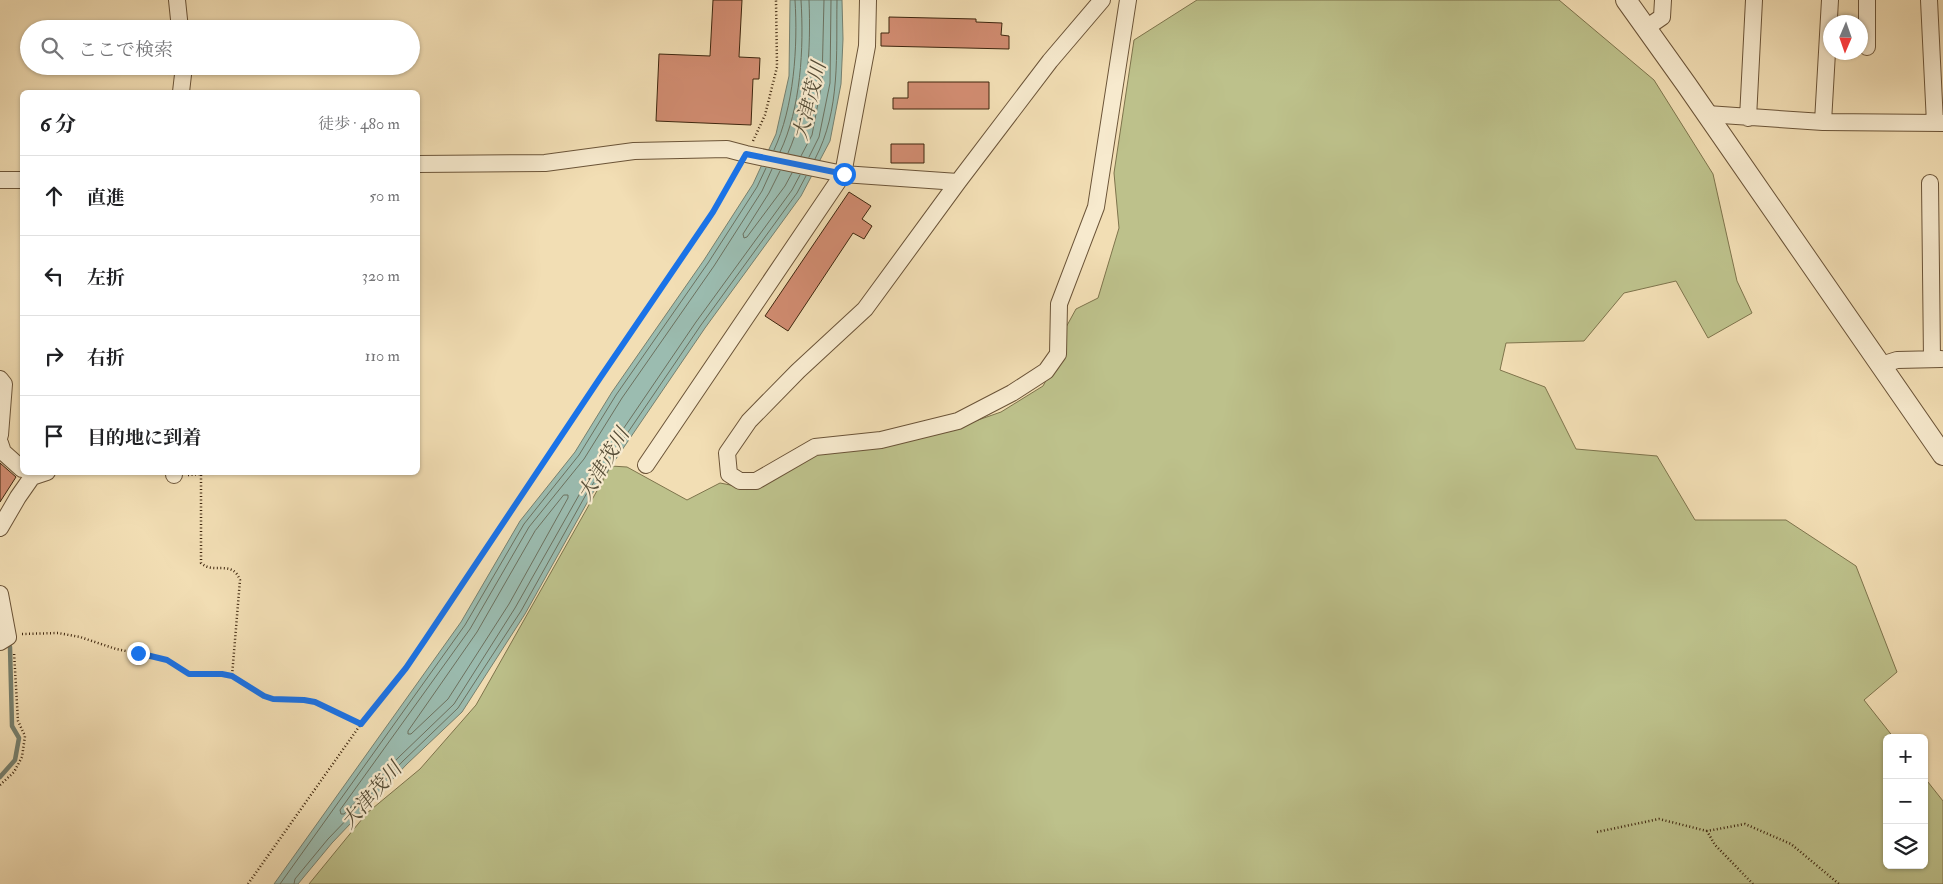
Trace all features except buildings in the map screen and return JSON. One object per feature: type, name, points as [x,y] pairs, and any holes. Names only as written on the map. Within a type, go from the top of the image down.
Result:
[{"type":"street","points":[[177,0],[179,20]]},
{"type":"street","points":[[646,465],[844,174],[867,46],[868,0]]},
{"type":"street","points":[[1102,0],[1050,61],[958,182],[865,310],[798,372],[749,422],[727,453],[729,474],[740,481],[756,481],[815,447],[882,440],[958,421],[1012,393],[1046,371],[1058,354],[1059,304],[1096,207],[1128,0]]},
{"type":"street","points":[[1626,0],[1943,455]]},
{"type":"street","points":[[1646,28],[1662,17],[1664,0]]},
{"type":"street","points":[[1748,118],[1754,0]]},
{"type":"street","points":[[1823,122],[1830,0]]},
{"type":"street","points":[[1867,0],[1867,15]]},
{"type":"street","points":[[1707,114],[1823,122],[1939,123],[1929,0]]},
{"type":"street","points":[[181,90],[183,75]]},
{"type":"street","points":[[420,164],[544,163],[634,150],[727,149],[844,174],[958,182]]},
{"type":"street","points":[[0,180],[20,180]]},
{"type":"street","points":[[1881,365],[1896,360],[1937,359],[1937,237],[1930,183]]},
{"type":"street","points":[[0,379],[4,384],[0,435]]},
{"type":"street","points":[[0,443],[3,452],[20,464]]},
{"type":"street","points":[[0,528],[31,475]]},
{"type":"street","points":[[0,594],[4,640]]},
{"type":"path","points":[[248,884],[361,724],[406,668],[713,212],[746,154],[765,115],[777,67],[776,0]]},
{"type":"path","points":[[201,475],[201,563],[205,566],[232,569],[237,572],[240,580],[232,676]]},
{"type":"path","points":[[4,640],[30,633],[58,633],[80,636],[116,649],[167,660],[189,674],[222,674],[232,676],[264,696],[273,699],[315,702],[361,724]]},
{"type":"path","points":[[0,785],[14,772],[22,757],[25,736],[18,721],[14,647],[4,640]]},
{"type":"path","points":[[1597,832],[1659,819],[1707,831],[1745,824],[1791,844],[1839,884]]},
{"type":"path","points":[[1707,831],[1715,844],[1753,884]]},
{"type":"green space","points":[[1197,0],[1559,0],[1654,80],[1713,174],[1737,281],[1752,313],[1708,338],[1676,281],[1624,293],[1584,341],[1506,343],[1500,370],[1545,387],[1576,449],[1657,456],[1695,520],[1786,520],[1856,566],[1897,672],[1864,700],[1891,734],[1883,734],[1883,869],[1928,869],[1928,782],[1943,801],[1943,884],[309,884],[367,813],[420,769],[476,705],[611,466],[627,467],[687,500],[720,483],[751,489],[813,455],[867,448],[938,434],[1001,412],[1043,386],[1056,362],[1053,351],[1076,309],[1098,298],[1119,228],[1114,173],[1134,40]]},
{"type":"water","name":"大津茂川","points":[[790,0],[842,0],[841,84],[830,141],[801,196],[705,328],[592,494],[525,614],[462,712],[407,764],[332,843],[298,884],[274,884],[461,622],[520,521],[575,452],[612,392],[704,260],[753,184],[776,134],[789,76]]},
{"type":"waterway","points":[[0,777],[15,760],[19,738],[12,726],[10,647],[7,641]]},
{"type":"route","points":[[138,653],[167,660],[189,674],[222,674],[232,676],[264,696],[273,699],[315,702],[361,724],[406,668],[425,640],[713,212],[746,154],[844,174]]}]
